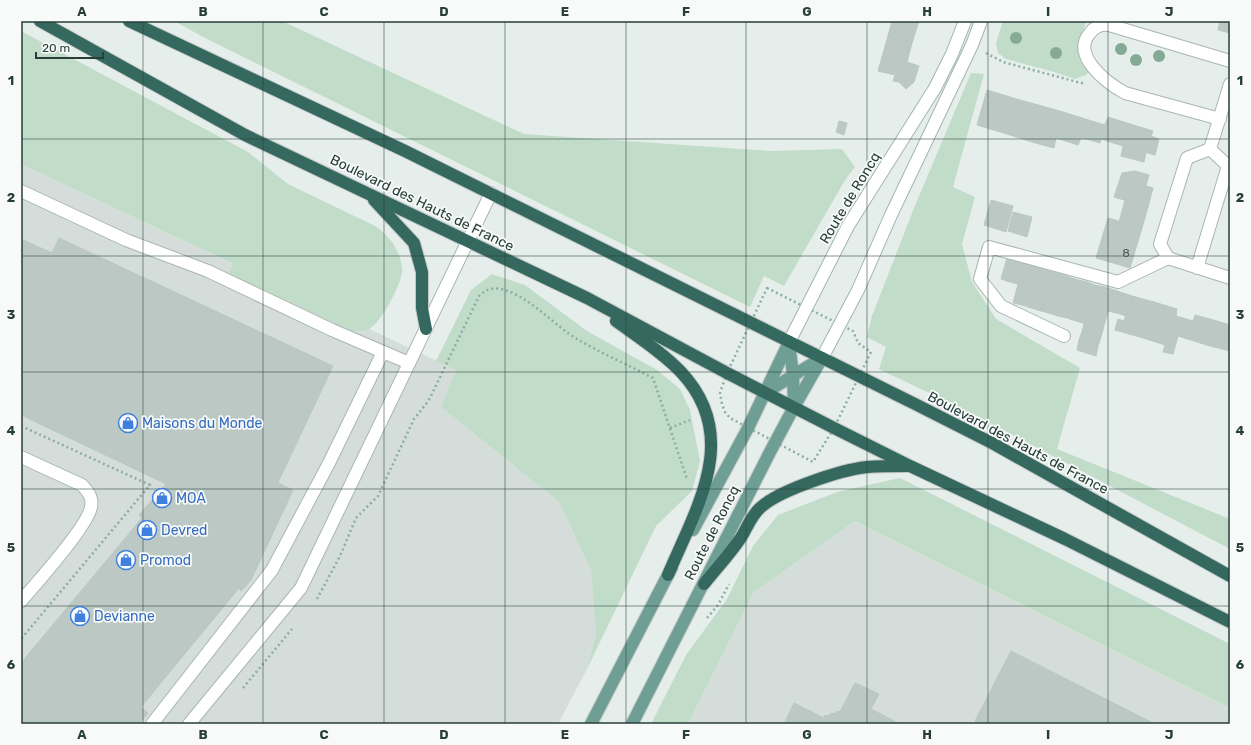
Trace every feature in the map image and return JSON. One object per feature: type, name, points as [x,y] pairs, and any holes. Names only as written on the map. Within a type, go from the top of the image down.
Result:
[{"type":"highway","name":"Boulevard des Hauts de France","points":[[40,21],[245,135],[587,298],[765,393],[910,466],[1065,540],[1230,622]]},
{"type":"highway","name":"Boulevard des Hauts de France","points":[[129,21],[398,147],[992,443],[1230,576]]},
{"type":"highway","points":[[369,195],[414,243],[422,272],[422,308],[426,329]]},
{"type":"highway","points":[[587,298],[680,371],[695,391],[706,414],[711,437],[708,477],[668,575]]},
{"type":"highway","points":[[704,584],[728,556],[741,537],[753,515],[778,495],[822,479],[866,467],[910,466]]},
{"type":"main road","points":[[789,342],[793,375],[794,407]]},
{"type":"main road","name":"Route de Roncq","points":[[591,724],[765,393],[789,342]]},
{"type":"main road","name":"Route de Roncq","points":[[765,393],[822,358]]},
{"type":"main road","name":"Route de Roncq","points":[[632,724],[794,407],[822,358]]},
{"type":"street","name":"Route de Roncq","points":[[789,342],[848,226],[934,88],[952,54],[965,21]]},
{"type":"street","name":"Route de Roncq","points":[[822,358],[858,290],[890,215],[972,45],[981,21]]},
{"type":"street","points":[[1220,119],[1132,96],[1118,89],[1093,68],[1086,54],[1086,39],[1088,34],[1097,26],[1102,24],[1109,25],[1230,61]]},
{"type":"street","points":[[1210,149],[1230,84]]},
{"type":"street","points":[[1210,149],[1187,158],[1160,244],[1168,258],[1230,278]]},
{"type":"street","points":[[1198,268],[1228,166],[1210,149]]},
{"type":"street","points":[[21,191],[126,240],[208,271],[332,330],[409,363]]},
{"type":"street","points":[[188,724],[301,588],[491,193]]},
{"type":"street","points":[[1064,336],[1001,306],[980,279],[989,247],[1118,282],[1168,258]]},
{"type":"street","points":[[152,724],[272,570],[329,463],[383,352]]},
{"type":"street","points":[[21,457],[82,486],[88,491],[92,499],[89,514],[81,527],[21,601]]},
{"type":"path","points":[[972,45],[1003,62],[1080,83],[1108,82]]},
{"type":"path","points":[[314,602],[319,596],[340,556],[356,518],[378,496],[414,419],[430,398],[479,296],[488,290],[495,288],[516,294],[577,339],[653,378],[688,483]]},
{"type":"path","points":[[813,462],[822,479]]},
{"type":"path","points":[[703,623],[718,605],[729,583]]},
{"type":"path","points":[[242,690],[295,626]]},
{"type":"shaded area","points":[[21,164],[456,370],[441,407],[559,502],[591,570],[596,634],[587,669],[558,724],[21,724]]},
{"type":"shaded area","points":[[855,521],[1230,708],[1230,724],[688,724],[754,592]]},
{"type":"green space","points":[[174,21],[282,21],[524,134],[771,151],[842,149],[855,167],[845,180],[784,286],[764,276],[750,307],[205,38]]},
{"type":"green space","points":[[1003,21],[1086,21],[1079,46],[1089,71],[1086,75],[1075,79],[1006,59],[998,53],[996,43]]},
{"type":"green space","points":[[21,31],[248,152],[288,184],[375,226],[385,234],[397,249],[401,261],[402,274],[396,291],[380,319],[369,329],[363,331],[351,331],[229,273],[233,264],[21,164]]},
{"type":"green space","points":[[971,73],[984,74],[953,187],[975,197],[962,244],[972,282],[996,319],[1080,368],[1057,449],[1230,519],[1230,549],[969,412],[879,369],[886,347],[867,337],[872,316],[914,208]]},
{"type":"green space","points":[[492,274],[525,285],[587,331],[657,370],[680,389],[690,410],[700,461],[692,491],[656,526],[587,669],[596,634],[591,570],[559,502],[441,407],[456,370],[436,361],[471,290]]},
{"type":"green space","points":[[900,478],[1230,644],[1230,708],[855,521],[754,592],[688,724],[651,724],[686,655],[727,599],[753,546],[778,515],[837,492]]},
{"type":"building","points":[[892,21],[919,21],[912,43],[888,36]]},
{"type":"building","points":[[1220,21],[1230,21],[1230,33],[1218,30]]},
{"type":"building","points":[[888,36],[912,43],[907,62],[919,66],[914,82],[906,89],[899,82],[893,81],[895,75],[878,71]]},
{"type":"building","points":[[987,90],[1020,100],[1010,135],[977,125]]},
{"type":"building","points":[[1020,100],[1042,106],[1032,142],[1010,135]]},
{"type":"building","points":[[1042,106],[1063,112],[1056,138],[1035,132]]},
{"type":"building","points":[[1063,112],[1095,122],[1090,140],[1081,138],[1078,145],[1056,138]]},
{"type":"building","points":[[1108,117],[1130,124],[1123,146],[1101,139],[1100,143],[1090,140],[1095,122],[1105,125]]},
{"type":"building","points":[[839,121],[847,123],[844,135],[836,132]]},
{"type":"building","points":[[1130,124],[1153,131],[1151,136],[1159,139],[1155,155],[1123,146]]},
{"type":"building","points":[[1035,132],[1056,138],[1054,148],[1032,142]]},
{"type":"building","points":[[1123,146],[1146,153],[1144,162],[1121,156]]},
{"type":"building","points":[[1135,171],[1149,175],[1146,186],[1153,188],[1148,207],[1114,197],[1122,173]]},
{"type":"building","points":[[991,200],[1013,206],[1006,232],[984,225]]},
{"type":"building","points":[[1125,200],[1148,207],[1142,228],[1119,222]]},
{"type":"building","points":[[1013,212],[1032,217],[1027,237],[1008,231]]},
{"type":"building","points":[[1108,218],[1142,228],[1136,248],[1102,238]]},
{"type":"building","points":[[59,238],[333,366],[257,527],[21,415],[21,318]]},
{"type":"building","points":[[1102,238],[1136,248],[1130,268],[1096,258]]},
{"type":"building","points":[[21,239],[52,253],[21,318]]},
{"type":"building","points":[[1007,258],[1015,261],[1010,282],[1001,279]]},
{"type":"building","points":[[1015,261],[1024,263],[1018,284],[1010,282]]},
{"type":"building","points":[[1024,263],[1033,266],[1027,287],[1018,284]]},
{"type":"building","points":[[1033,266],[1042,269],[1036,289],[1027,287]]},
{"type":"building","points":[[1042,269],[1052,272],[1046,292],[1036,289]]},
{"type":"building","points":[[1052,272],[1060,274],[1054,295],[1046,292]]},
{"type":"building","points":[[1060,274],[1069,277],[1063,297],[1054,295]]},
{"type":"building","points":[[1069,277],[1078,280],[1072,300],[1063,297]]},
{"type":"building","points":[[1078,280],[1087,282],[1081,303],[1072,300]]},
{"type":"building","points":[[1087,282],[1095,285],[1089,305],[1081,303]]},
{"type":"building","points":[[1018,284],[1027,287],[1022,305],[1013,303]]},
{"type":"building","points":[[1095,285],[1105,287],[1099,308],[1089,305]]},
{"type":"building","points":[[1027,287],[1036,289],[1031,308],[1022,305]]},
{"type":"building","points":[[1105,287],[1114,290],[1108,311],[1099,308]]},
{"type":"building","points":[[1036,289],[1046,292],[1041,311],[1031,308]]},
{"type":"building","points":[[1114,290],[1123,293],[1117,313],[1108,311]]},
{"type":"building","points":[[1046,292],[1054,295],[1049,313],[1041,311]]},
{"type":"building","points":[[1123,293],[1132,296],[1126,316],[1117,313]]},
{"type":"building","points":[[1054,295],[1063,297],[1058,316],[1049,313]]},
{"type":"building","points":[[1132,296],[1154,302],[1143,338],[1115,330],[1118,319],[1124,321]]},
{"type":"building","points":[[1063,297],[1072,300],[1067,318],[1058,316]]},
{"type":"building","points":[[1072,300],[1081,303],[1076,321],[1067,318]]},
{"type":"building","points":[[1154,302],[1177,309],[1176,316],[1183,318],[1173,354],[1163,352],[1165,345],[1143,338]]},
{"type":"building","points":[[1081,303],[1091,306],[1086,324],[1076,321]]},
{"type":"building","points":[[1091,306],[1108,311],[1101,337],[1082,332]]},
{"type":"building","points":[[1195,315],[1217,321],[1210,346],[1178,336],[1183,318],[1193,321]]},
{"type":"building","points":[[1217,321],[1230,325],[1230,351],[1210,346]]},
{"type":"building","points":[[1082,332],[1101,337],[1098,346],[1079,340]]},
{"type":"building","points":[[1079,340],[1098,346],[1096,356],[1077,350]]},
{"type":"building","points":[[278,483],[293,490],[251,580],[241,591],[239,588],[141,707],[148,713],[139,724],[21,724],[21,663],[142,518],[139,515],[166,484],[257,527]]},
{"type":"building","points":[[1011,651],[1155,724],[982,724],[975,721]]},
{"type":"building","points":[[855,683],[879,694],[871,709],[900,724],[784,724],[794,703],[824,718],[825,715],[829,716],[831,713],[835,714],[837,711],[840,712]]},
{"type":"place","name":"Maisons du Monde","points":[[128,423]]},
{"type":"place","name":"MOA","points":[[162,498]]},
{"type":"place","name":"Devred","points":[[147,530]]},
{"type":"place","name":"Promod","points":[[126,560]]},
{"type":"place","name":"Devianne","points":[[80,616]]}]
